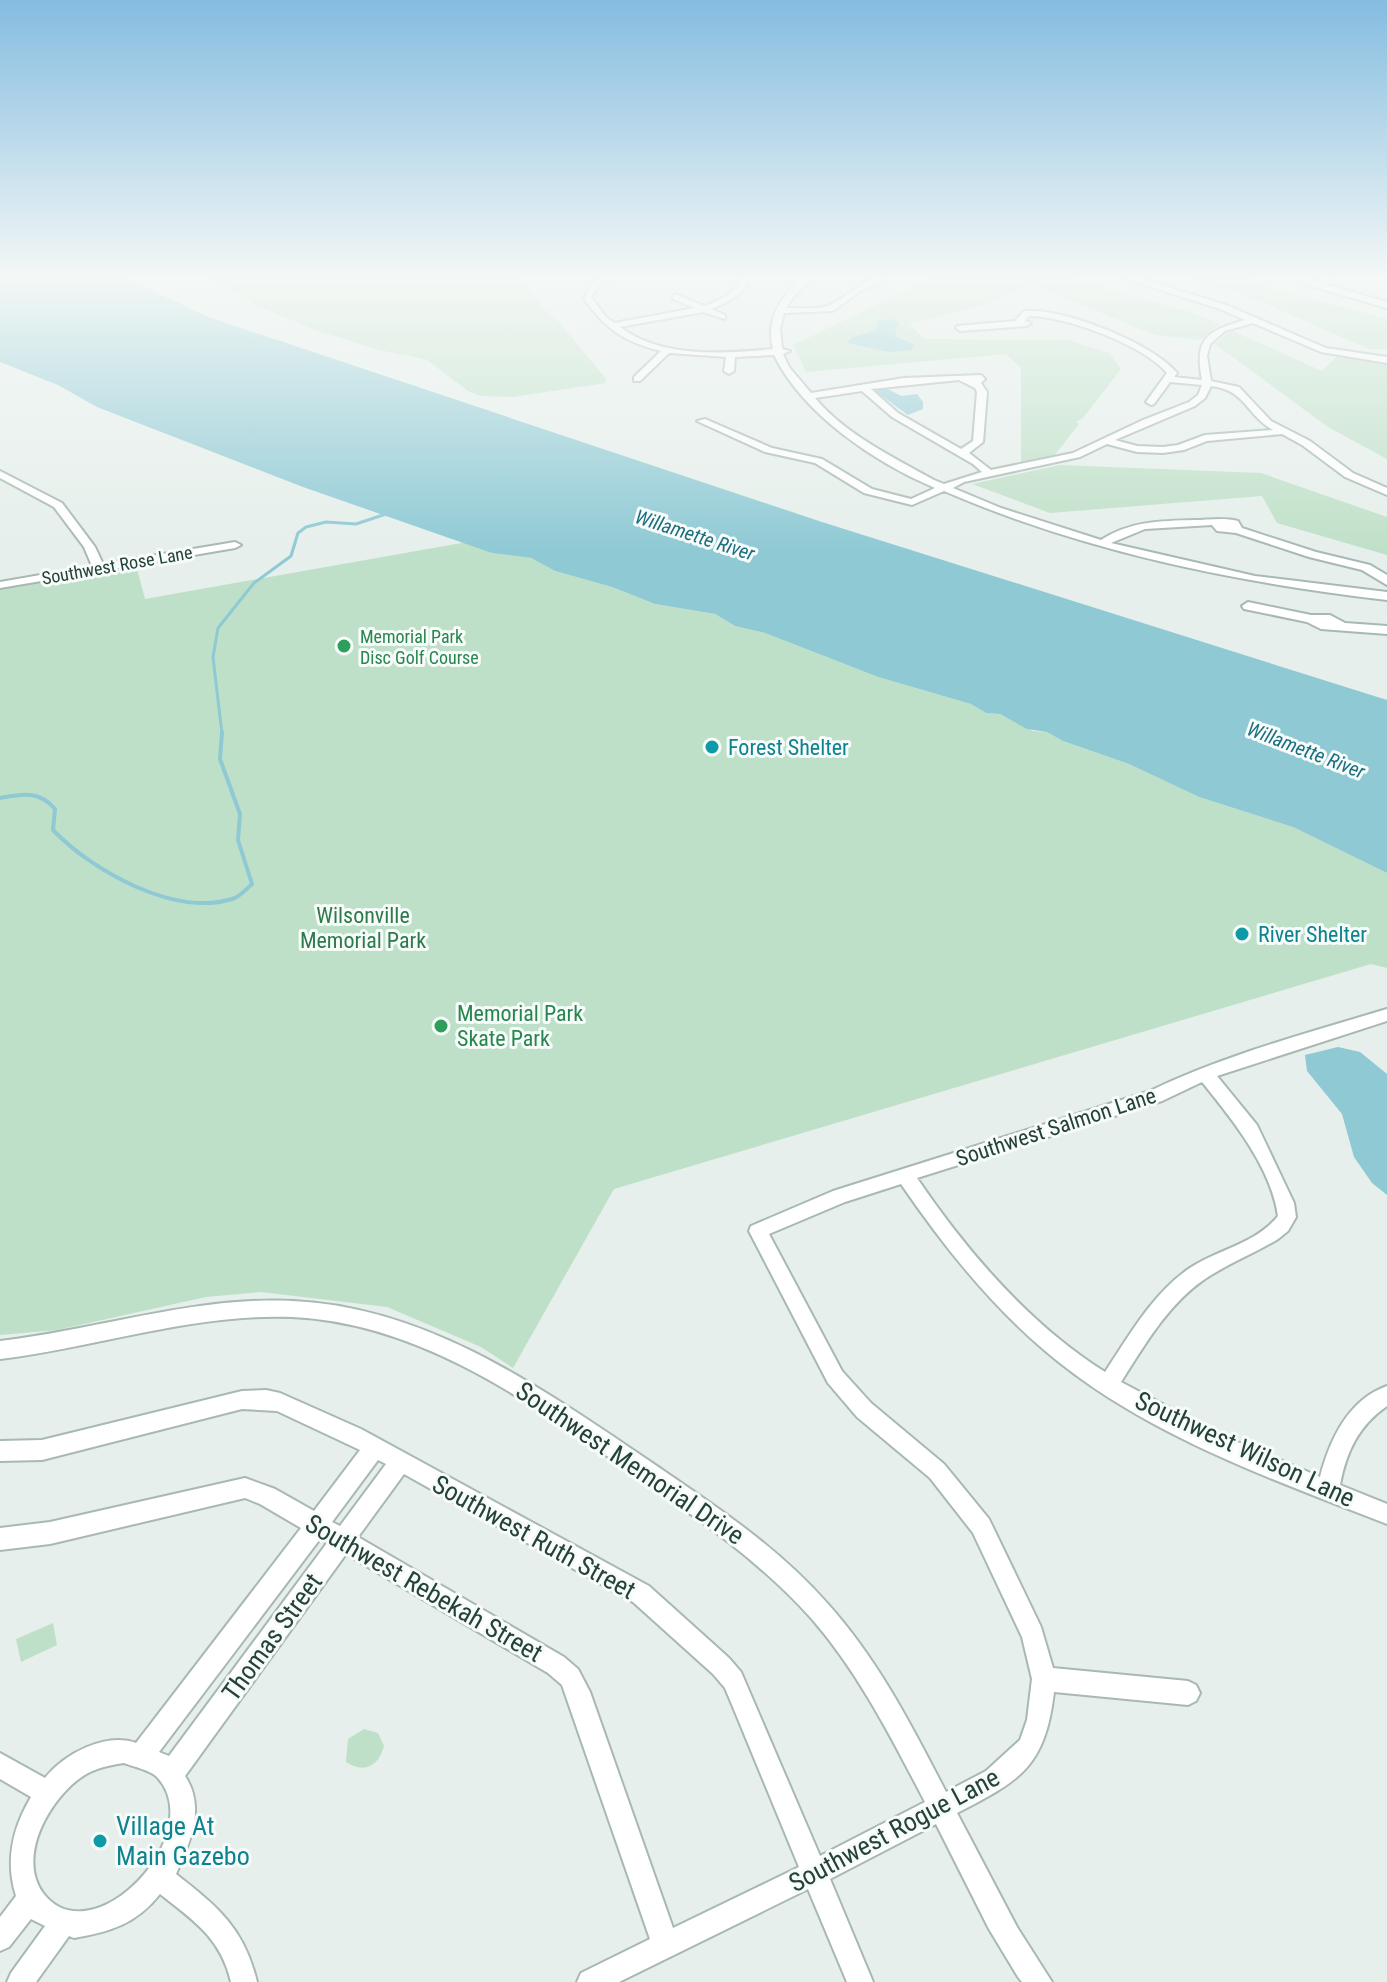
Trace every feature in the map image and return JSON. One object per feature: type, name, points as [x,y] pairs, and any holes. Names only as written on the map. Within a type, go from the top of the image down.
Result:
[{"type":"street","points":[[637,379],[649,367]]},
{"type":"street","points":[[787,367],[792,380],[856,439],[947,485],[1105,542],[1234,575],[1387,593]]},
{"type":"street","points":[[1151,402],[1170,379],[1172,373],[1169,367]]},
{"type":"street","points":[[702,421],[769,450],[818,461],[855,485],[912,502],[947,485],[1069,458],[1192,404],[1202,396],[1207,384],[1203,367]]},
{"type":"street","points":[[812,396],[863,387],[978,377],[980,379],[975,384],[982,392],[979,439],[976,446],[962,453]]},
{"type":"street","points":[[1170,379],[1236,389],[1264,427],[1286,432],[1349,475],[1387,492]]},
{"type":"street","points":[[863,387],[895,415],[962,453],[989,474]]},
{"type":"street","points":[[1107,441],[1137,449],[1163,450],[1180,448],[1205,438],[1248,436],[1264,427]]},
{"type":"street","points":[[0,474],[58,505],[89,547],[99,568]]},
{"type":"street","points":[[1105,542],[1121,530],[1137,526],[1215,522],[1221,529],[1237,530],[1313,555],[1366,567],[1379,573],[1387,582]]},
{"type":"street","name":"Southwest Rose Lane","points":[[0,585],[235,545]]},
{"type":"street","points":[[1248,606],[1387,630]]},
{"type":"street","name":"Southwest Salmon Lane","points":[[758,1231],[818,1203],[1156,1096],[1205,1074],[1387,1015]]},
{"type":"street","points":[[1109,1384],[1144,1332],[1181,1286],[1210,1265],[1275,1231],[1287,1217],[1285,1203],[1251,1130],[1205,1074]]},
{"type":"street","name":"Southwest Wilson Lane","points":[[906,1176],[945,1234],[1005,1302],[1069,1358],[1173,1422],[1387,1514]]},
{"type":"street","name":"Southwest Rogue Lane","points":[[590,1982],[814,1873],[995,1780],[1029,1748],[1039,1720],[1044,1679],[1033,1635],[979,1523],[937,1471],[864,1410],[835,1377],[758,1231]]},
{"type":"street","name":"Southwest Memorial Drive","points":[[0,1350],[63,1343],[211,1312],[278,1309],[365,1319],[434,1340],[461,1353],[589,1432],[737,1534],[784,1573],[826,1617],[864,1670],[1003,1926],[1039,1982]]},
{"type":"street","points":[[1328,1490],[1333,1464],[1346,1431],[1358,1416],[1387,1395]]},
{"type":"street","name":"Southwest Ruth Street","points":[[0,1451],[42,1450],[242,1400],[280,1402],[375,1448],[641,1594],[733,1680],[860,1982]]},
{"type":"street","name":"Thomas Street","points":[[143,1754],[375,1448]]},
{"type":"street","name":"Thomas Street","points":[[171,1774],[400,1462]]},
{"type":"street","name":"Southwest Rebekah Street","points":[[0,1539],[30,1537],[134,1515],[235,1488],[267,1496],[556,1665],[570,1677],[583,1705],[666,1946]]},
{"type":"street","points":[[1044,1679],[1188,1693]]},
{"type":"street","points":[[124,1751],[143,1754],[159,1762],[171,1774],[179,1788],[183,1827],[177,1849],[161,1879],[141,1901],[118,1916],[95,1924],[63,1923],[43,1913],[30,1899],[23,1881],[21,1858],[25,1835],[47,1793],[71,1770],[88,1760],[124,1751]]},
{"type":"street","points":[[0,1765],[47,1793]]},
{"type":"street","points":[[161,1879],[230,1938],[241,1963],[244,1982]]},
{"type":"street","points":[[0,1938],[30,1899]]},
{"type":"street","points":[[20,1982],[63,1923]]},
{"type":"green space","points":[[437,367],[596,367],[606,379],[606,383],[513,397],[480,396],[468,391]]},
{"type":"green space","points":[[804,367],[856,367],[806,372]]},
{"type":"green space","points":[[1247,367],[1314,367],[1322,371],[1326,367],[1387,367],[1387,459],[1328,427]]},
{"type":"green space","points":[[1021,368],[1121,369],[1083,418],[1076,422],[1079,424],[1054,456],[1021,463]]},
{"type":"green space","points":[[1060,465],[1261,473],[1387,517],[1387,555],[1277,523],[1262,496],[1050,513],[972,484]]},
{"type":"green space","name":"Wilsonville Memorial Park","points":[[467,542],[492,553],[531,558],[555,571],[612,587],[655,604],[715,614],[735,626],[765,633],[878,677],[971,704],[986,713],[999,714],[1033,731],[1047,732],[1063,741],[1129,764],[1199,797],[1293,827],[1387,873],[1387,968],[1371,964],[614,1189],[513,1368],[481,1347],[387,1307],[261,1292],[206,1297],[57,1330],[0,1335],[0,588],[136,565],[145,599]]},
{"type":"green space","points":[[53,1623],[57,1645],[21,1662],[16,1639]]},
{"type":"green space","points":[[364,1729],[378,1733],[384,1746],[382,1753],[370,1766],[353,1766],[346,1762],[348,1739]]},
{"type":"water","name":"Willamette River","points":[[14,367],[359,367],[822,522],[1387,700],[1387,873],[1293,827],[1199,797],[1129,764],[1063,741],[1047,732],[1027,729],[1000,714],[986,713],[971,704],[878,677],[765,633],[735,626],[715,614],[655,604],[612,587],[555,571],[531,558],[492,553],[303,487],[97,407],[58,385]]},
{"type":"water","points":[[884,387],[901,396],[917,394],[923,402],[923,409],[908,415],[875,391]]},
{"type":"water","points":[[1338,1047],[1360,1052],[1387,1074],[1387,1195],[1372,1183],[1354,1157],[1342,1114],[1307,1071],[1305,1055]]},
{"type":"waterway","points":[[222,733],[213,657],[218,628],[254,583],[291,556],[298,533],[306,527],[326,522],[356,524],[386,514]]},
{"type":"waterway","points":[[0,798],[23,795],[43,799],[55,809],[53,830],[89,860],[135,886],[185,901],[209,903],[232,899],[252,884],[238,840],[240,814],[220,759],[222,733]]},
{"type":"place","name":"Memorial Park Disc Golf Course","points":[[344,646]]},
{"type":"place","name":"Forest Shelter","points":[[712,747]]},
{"type":"place","name":"River Shelter","points":[[1242,934]]},
{"type":"place","name":"Memorial Park Skate Park","points":[[441,1026]]},
{"type":"place","name":"Village At Main Gazebo","points":[[100,1841]]}]
